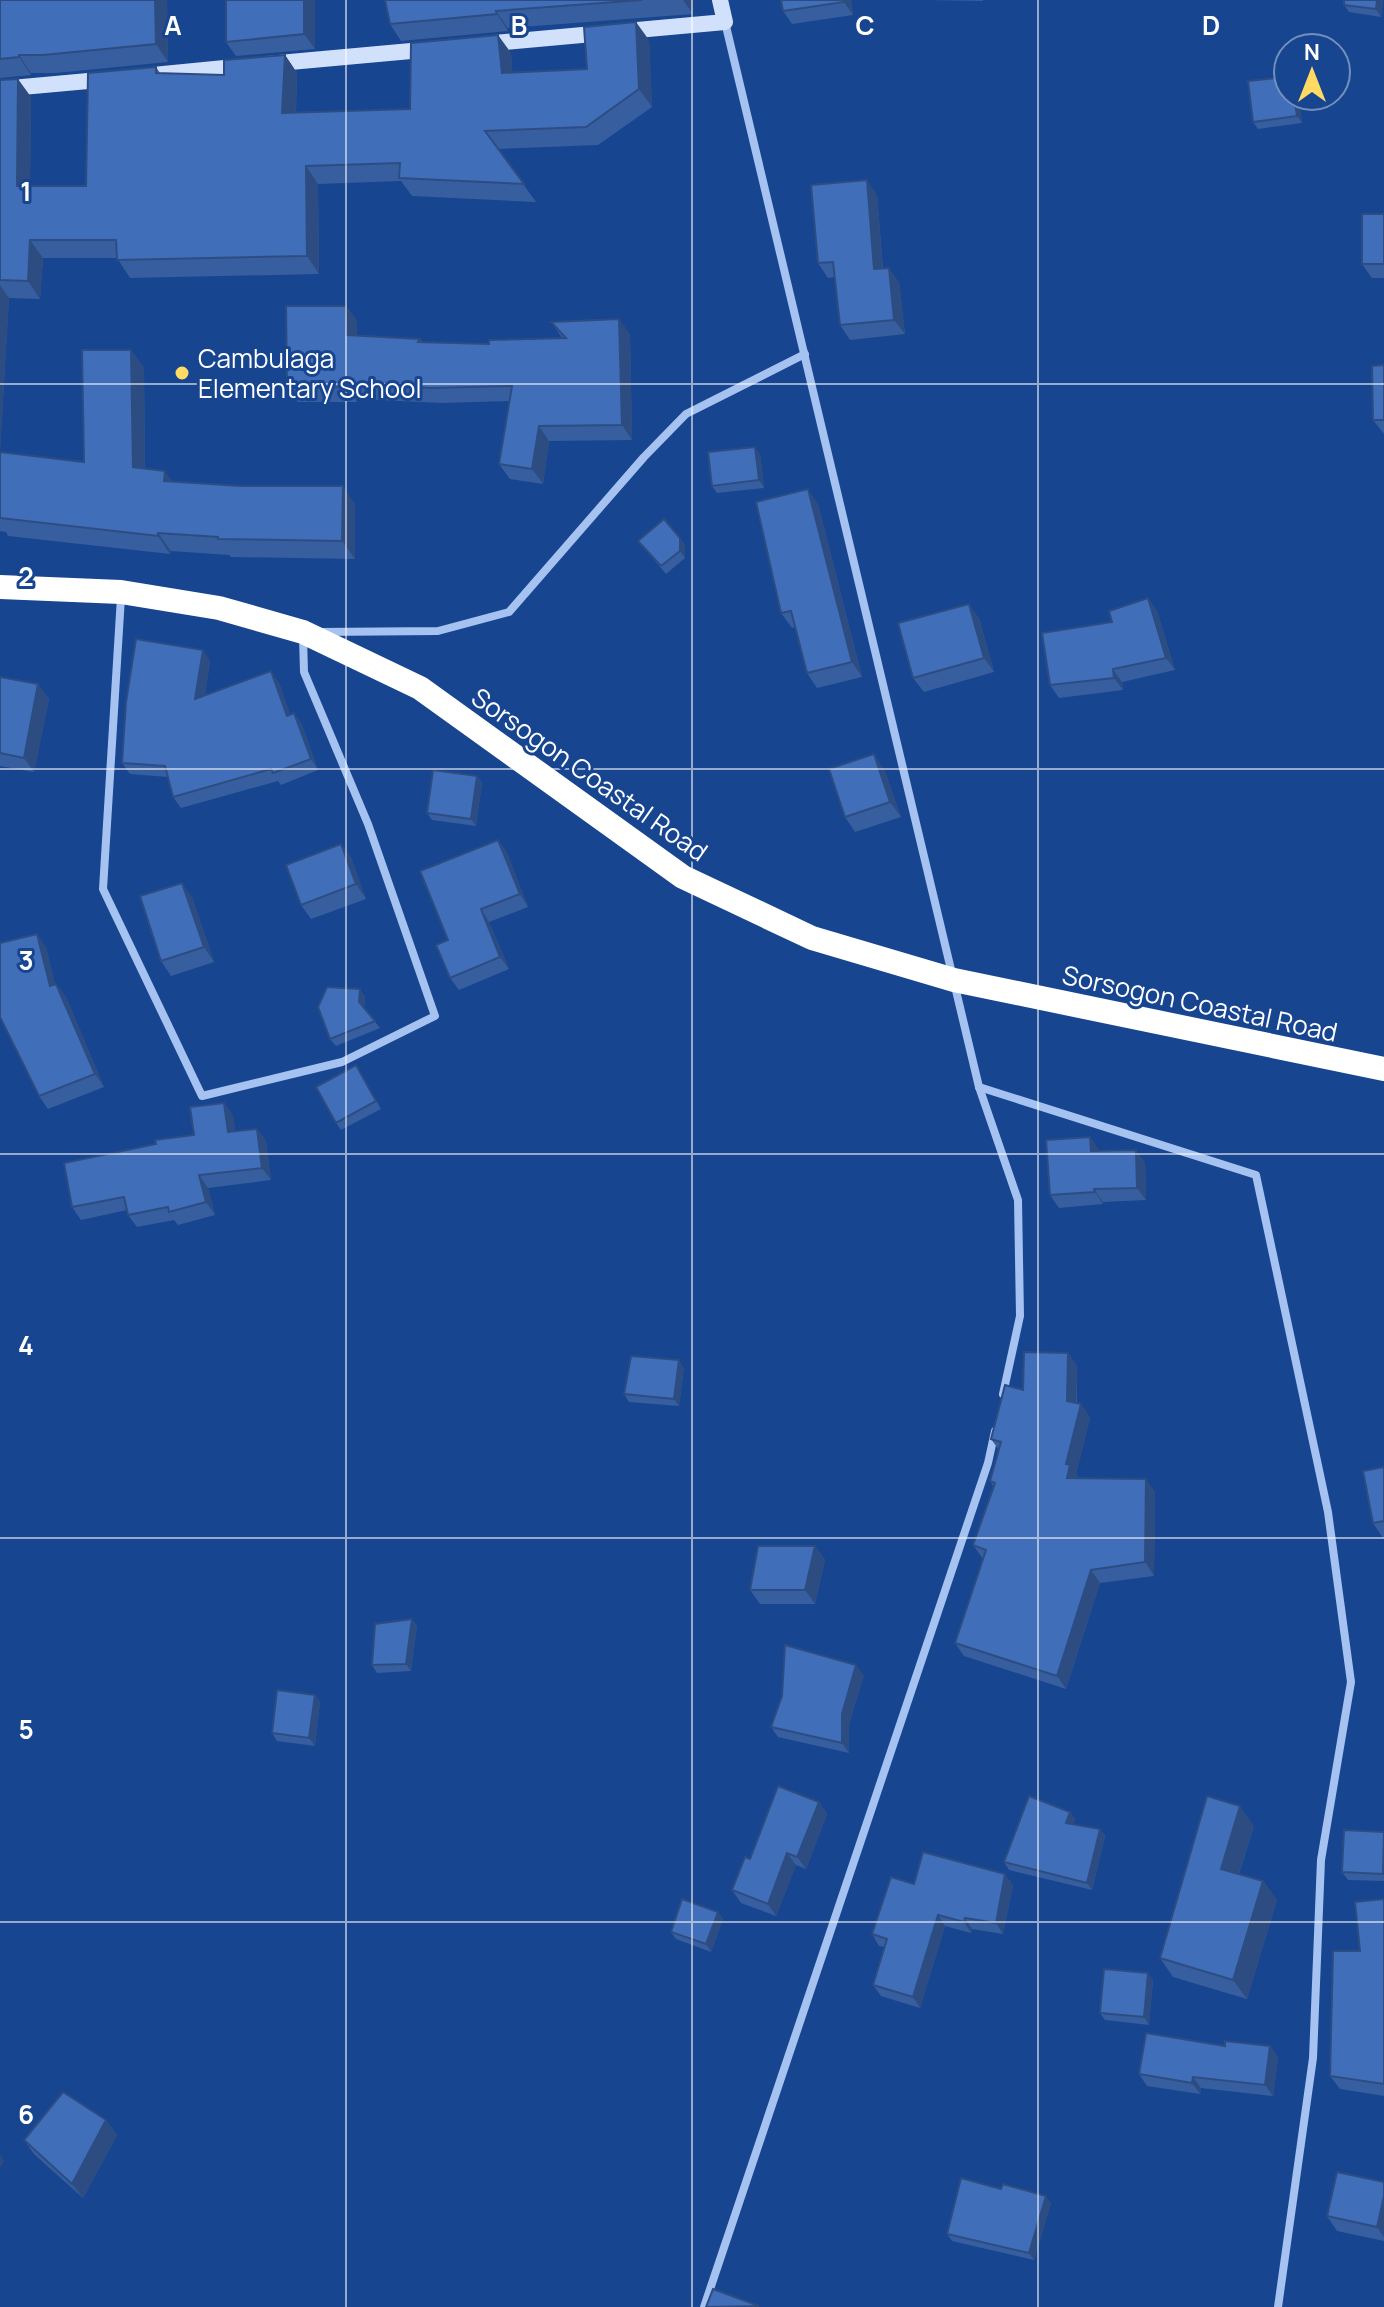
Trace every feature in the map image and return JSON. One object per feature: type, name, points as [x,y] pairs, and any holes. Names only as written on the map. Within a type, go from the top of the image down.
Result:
[{"type":"highway","name":"Sorsogon Coastal Road","points":[[0,587],[121,592],[219,608],[303,632],[420,688],[683,877],[812,938],[954,980],[1384,1069]]},
{"type":"street","points":[[720,0],[979,1087],[1018,1200],[1020,1316],[1001,1404]]},
{"type":"street","points":[[0,89],[725,22]]},
{"type":"street","points":[[121,592],[103,889],[202,1096],[342,1062],[435,1016],[368,824],[304,672],[303,632],[438,631],[509,612],[644,457],[686,414],[805,354]]},
{"type":"street","points":[[979,1087],[1256,1175],[1328,1512],[1351,1682],[1321,1860],[1313,2058],[1278,2307]]},
{"type":"street","points":[[704,2307],[988,1463],[998,1419]]},
{"type":"building","points":[[0,0],[155,0],[156,44],[0,59]]},
{"type":"building","points":[[226,0],[304,0],[304,34],[226,42]]},
{"type":"building","points":[[385,0],[642,0],[496,11],[497,14],[390,24]]},
{"type":"building","points":[[781,0],[844,0],[844,2],[783,11]]},
{"type":"building","points":[[1344,0],[1377,0],[1376,9],[1344,5]]},
{"type":"building","points":[[636,22],[639,89],[586,127],[485,131],[524,184],[399,178],[400,163],[306,166],[307,256],[117,260],[116,240],[30,240],[28,281],[0,280],[0,80],[18,79],[17,186],[86,186],[88,73],[156,67],[156,73],[224,75],[224,60],[285,55],[282,113],[410,109],[411,43],[498,35],[502,73],[587,69],[584,27]]},
{"type":"building","points":[[1272,79],[1272,112],[1296,112],[1297,116],[1253,122],[1248,81]]},
{"type":"building","points":[[867,180],[874,269],[889,268],[894,320],[840,325],[833,262],[818,263],[811,185]]},
{"type":"building","points":[[1362,214],[1384,214],[1384,264],[1362,264]]},
{"type":"building","points":[[286,306],[346,306],[347,335],[420,339],[418,342],[489,344],[489,340],[566,338],[551,322],[619,319],[622,425],[539,426],[532,469],[499,464],[512,386],[432,388],[347,384],[347,387],[287,388]]},
{"type":"building","points":[[82,350],[131,350],[133,467],[165,471],[164,481],[241,486],[343,486],[342,541],[218,539],[158,533],[158,536],[0,518],[0,452],[84,462]]},
{"type":"building","points":[[1384,365],[1384,420],[1373,420],[1372,366]]},
{"type":"building","points":[[755,447],[759,480],[712,486],[708,452]]},
{"type":"building","points":[[808,489],[852,662],[807,673],[791,611],[781,613],[756,502]]},
{"type":"building","points":[[664,519],[680,538],[680,551],[661,566],[638,541]]},
{"type":"building","points":[[1148,598],[1166,658],[1113,669],[1114,678],[1050,685],[1042,633],[1112,622],[1109,611]]},
{"type":"building","points":[[969,604],[984,658],[913,678],[898,623]]},
{"type":"building","points":[[136,639],[203,650],[195,699],[271,671],[287,716],[294,713],[311,759],[273,773],[271,769],[173,797],[165,766],[122,763],[126,702]]},
{"type":"building","points":[[0,677],[38,684],[24,758],[0,753]]},
{"type":"building","points":[[874,754],[890,802],[845,817],[829,769]]},
{"type":"building","points":[[433,770],[477,776],[471,819],[427,813]]},
{"type":"building","points":[[498,840],[520,894],[481,909],[500,957],[450,978],[436,945],[448,940],[420,871]]},
{"type":"building","points":[[341,844],[356,884],[301,905],[286,865]]},
{"type":"building","points":[[182,883],[204,947],[161,961],[140,896]]},
{"type":"building","points":[[37,934],[50,986],[56,984],[95,1074],[39,1096],[0,1017],[0,943]]},
{"type":"building","points":[[327,987],[360,989],[359,1002],[375,1021],[330,1039],[318,1007]]},
{"type":"building","points":[[356,1065],[376,1101],[336,1123],[316,1087]]},
{"type":"building","points":[[224,1103],[228,1132],[257,1129],[262,1168],[199,1175],[206,1202],[169,1212],[168,1207],[128,1215],[124,1197],[72,1207],[64,1163],[156,1144],[155,1140],[194,1135],[190,1107]]},
{"type":"building","points":[[1090,1137],[1091,1151],[1136,1150],[1137,1188],[1094,1189],[1095,1192],[1050,1195],[1046,1140]]},
{"type":"building","points":[[1024,1352],[1068,1353],[1067,1401],[1081,1404],[1066,1464],[1070,1465],[1067,1478],[1146,1479],[1145,1562],[1091,1570],[1057,1676],[955,1643],[986,1550],[973,1545],[995,1483],[990,1481],[1001,1442],[991,1439],[1005,1385],[1023,1390]]},
{"type":"building","points":[[631,1356],[679,1360],[674,1399],[624,1394]]},
{"type":"building","points":[[1384,1467],[1384,1521],[1373,1523],[1363,1471]]},
{"type":"building","points":[[758,1546],[815,1546],[805,1590],[750,1590]]},
{"type":"building","points":[[412,1619],[406,1664],[372,1665],[375,1624]]},
{"type":"building","points":[[785,1645],[856,1665],[842,1714],[842,1743],[771,1727],[782,1696]]},
{"type":"building","points":[[277,1690],[315,1695],[309,1738],[272,1733]]},
{"type":"building","points":[[778,1786],[819,1802],[797,1857],[787,1853],[768,1904],[732,1890],[745,1857],[750,1859]]},
{"type":"building","points":[[1029,1796],[1070,1812],[1066,1823],[1100,1829],[1087,1883],[1004,1862]]},
{"type":"building","points":[[1207,1796],[1240,1806],[1221,1869],[1263,1881],[1233,1980],[1160,1958]]},
{"type":"building","points":[[1344,1830],[1384,1832],[1383,1874],[1342,1872]]},
{"type":"building","points":[[923,1852],[1005,1874],[996,1923],[965,1918],[964,1922],[938,1915],[913,1997],[873,1985],[887,1939],[872,1934],[891,1877],[914,1884]]},
{"type":"building","points":[[682,1899],[718,1912],[706,1944],[671,1932]]},
{"type":"building","points":[[1384,1899],[1384,2084],[1330,2076],[1333,1951],[1360,1951],[1355,1902]]},
{"type":"building","points":[[1104,1969],[1148,1973],[1144,2017],[1100,2013]]},
{"type":"building","points":[[1146,2033],[1225,2046],[1225,2041],[1270,2046],[1265,2085],[1193,2077],[1192,2083],[1139,2074]]},
{"type":"building","points":[[63,2092],[106,2120],[72,2184],[24,2140]]},
{"type":"building","points":[[1337,2172],[1384,2182],[1377,2227],[1327,2216]]},
{"type":"building","points":[[961,2178],[1001,2189],[1003,2184],[1046,2196],[1029,2253],[947,2234]]},
{"type":"building","points":[[713,2289],[759,2306],[706,2307]]},
{"type":"place","name":"Cambulaga Elementary School","points":[[182,373]]}]
